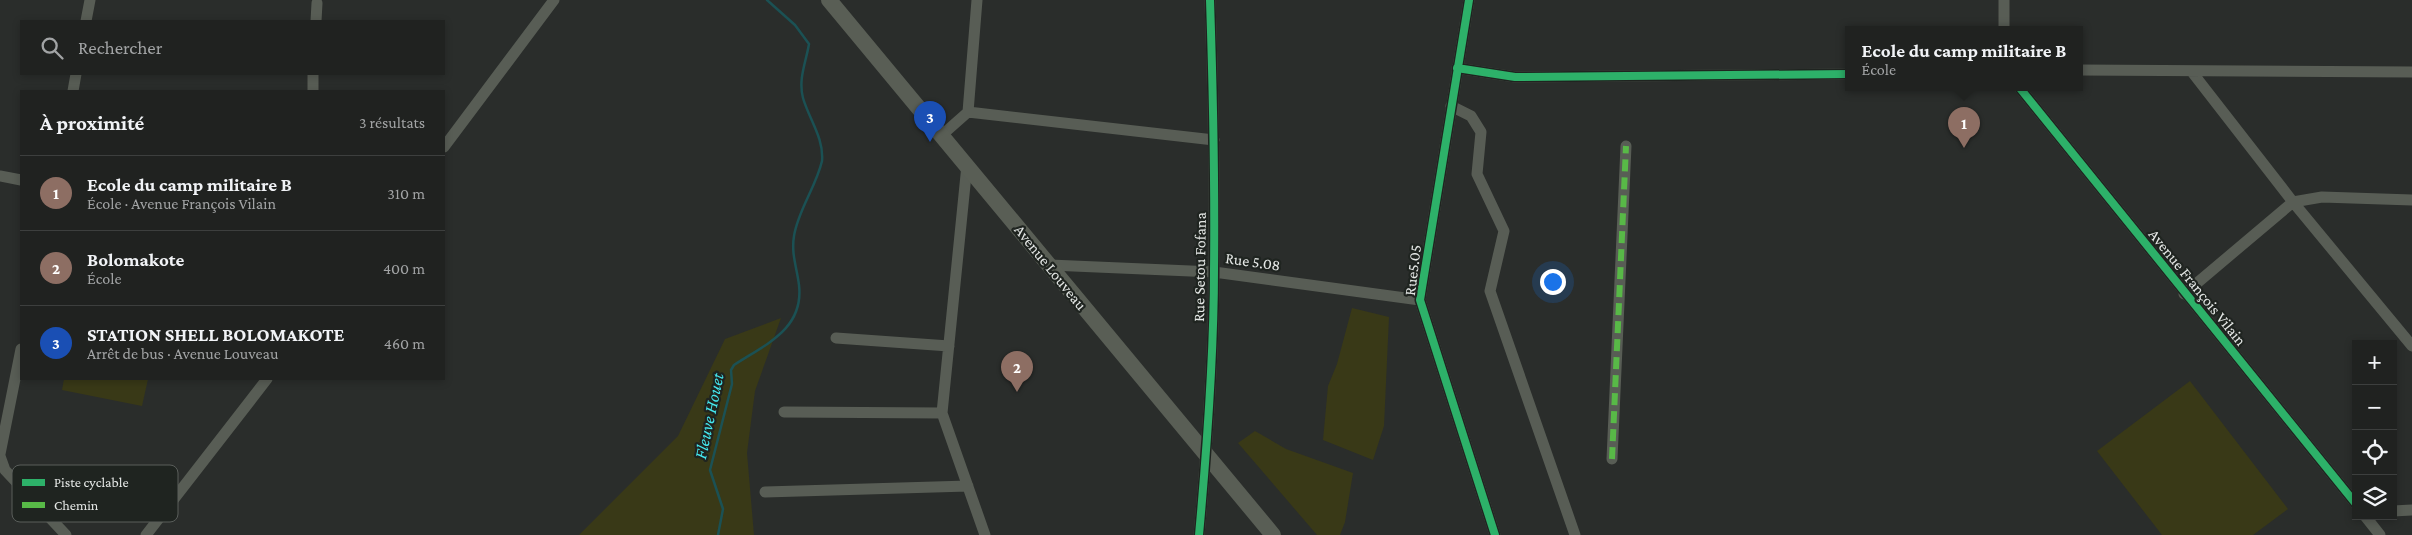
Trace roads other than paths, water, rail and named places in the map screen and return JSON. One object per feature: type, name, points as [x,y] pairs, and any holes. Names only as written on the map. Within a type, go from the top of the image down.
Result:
[{"type":"main road","name":"Avenue Louveau","points":[[830,0],[1273,535]]},
{"type":"street","points":[[86,20],[90,0]]},
{"type":"street","points":[[445,146],[554,0]]},
{"type":"street","points":[[942,135],[968,112],[977,0]]},
{"type":"street","name":"Rue Setou Fofana","points":[[1199,535],[1206,455],[1214,272],[1214,140],[1210,0]]},
{"type":"street","name":"Rue5.05","points":[[1469,0],[1420,300],[1495,535]]},
{"type":"street","points":[[2004,0],[2004,26]]},
{"type":"street","points":[[316,20],[317,3]]},
{"type":"street","points":[[1457,68],[1515,77],[1845,74]]},
{"type":"street","points":[[2083,70],[2412,72]]},
{"type":"street","points":[[2192,72],[2293,202],[2412,346]]},
{"type":"street","points":[[73,90],[76,75]]},
{"type":"street","points":[[312,90],[313,75]]},
{"type":"street","name":"Avenue François Vilain","points":[[2022,91],[2184,294],[2352,499]]},
{"type":"street","points":[[1451,106],[1471,116],[1481,132],[1477,174],[1504,231],[1490,292],[1575,535]]},
{"type":"street","points":[[968,112],[1214,140]]},
{"type":"street","points":[[1612,459],[1626,146]]},
{"type":"street","points":[[967,165],[942,413],[985,535]]},
{"type":"street","points":[[0,176],[20,180]]},
{"type":"street","points":[[2184,294],[2293,202],[2322,197],[2412,200]]},
{"type":"street","name":"Rue 5.08","points":[[1050,265],[1214,272],[1420,300]]},
{"type":"street","points":[[836,338],[949,346]]},
{"type":"street","points":[[12,477],[5,470],[0,455],[20,354]]},
{"type":"street","points":[[178,494],[266,380]]},
{"type":"street","points":[[784,412],[942,413]]},
{"type":"street","points":[[765,492],[968,486]]},
{"type":"street","points":[[2397,511],[2412,510]]},
{"type":"street","points":[[2368,520],[2380,535]]},
{"type":"street","points":[[54,522],[66,535]]},
{"type":"street","points":[[146,535],[156,522]]},
{"type":"waterway","name":"Fleuve Houet","points":[[718,535],[723,509],[710,470],[732,384],[731,370],[734,365],[780,334],[789,324],[795,313],[799,300],[799,285],[794,255],[794,236],[799,217],[816,180],[822,161],[821,144],[803,98],[801,84],[809,44],[795,25],[767,0]]},
{"type":"place","name":"STATION SHELL BOLOMAKOTE","points":[[930,142]]},
{"type":"place","name":"Ecole du camp militaire B","points":[[1964,148]]},
{"type":"place","name":"Bolomakote","points":[[1017,392]]}]
